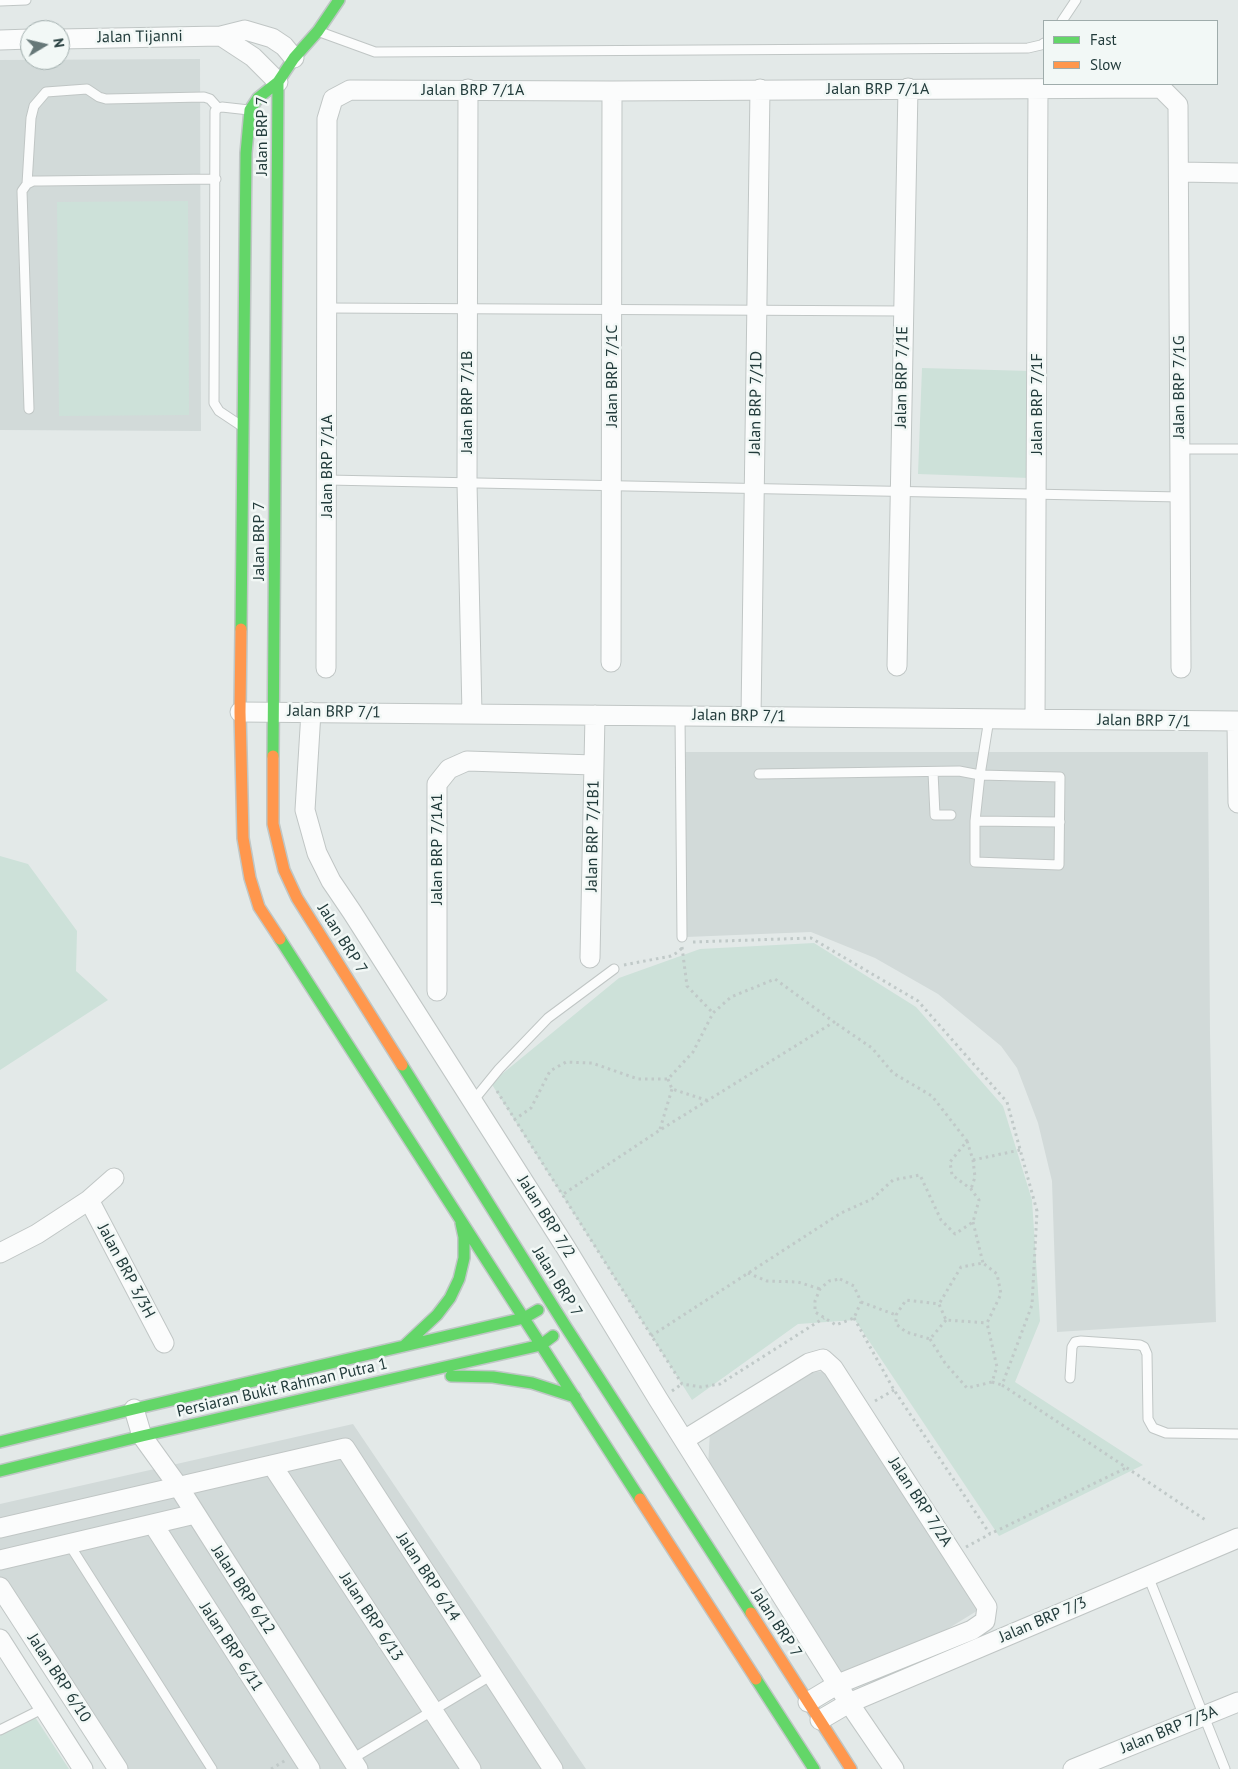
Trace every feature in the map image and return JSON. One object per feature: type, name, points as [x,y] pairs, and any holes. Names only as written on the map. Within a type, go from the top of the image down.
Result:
[{"type":"main road","points":[[278,82],[294,58],[318,31],[339,0]]},
{"type":"main road","name":"Jalan BRP 7","points":[[278,82],[258,98],[250,110],[246,153],[240,712],[243,838],[250,878],[259,907],[814,1769]]},
{"type":"main road","name":"Jalan BRP 7","points":[[278,82],[273,824],[284,870],[297,898],[566,1327],[851,1769]]},
{"type":"main road","points":[[405,1346],[437,1315],[450,1298],[459,1279],[464,1258],[464,1237],[460,1218]]},
{"type":"main road","name":"Persiaran Bukit Rahman Putra 1","points":[[0,1442],[524,1318],[551,1302]]},
{"type":"main road","name":"Persiaran Bukit Rahman Putra 1","points":[[0,1471],[142,1436],[541,1345],[566,1327]]},
{"type":"main road","points":[[402,1378],[493,1377],[532,1383],[575,1397]]},
{"type":"street","name":"Jalan Tijanni","points":[[70,39],[221,36],[245,30],[272,38],[284,46],[294,58]]},
{"type":"street","points":[[221,36],[253,57],[278,82]]},
{"type":"street","points":[[0,40],[20,39]]},
{"type":"street","name":"Jalan BRP 7/1E","points":[[897,666],[908,88]]},
{"type":"street","name":"Jalan BRP 7/1A","points":[[326,668],[327,119],[333,99],[350,90],[612,91],[1161,88],[1178,105]]},
{"type":"street","name":"Jalan BRP 7/1D","points":[[751,716],[760,89]]},
{"type":"street","name":"Jalan BRP 7/1F","points":[[1035,720],[1038,89]]},
{"type":"street","name":"Jalan BRP 7/1B","points":[[468,90],[467,483],[472,714]]},
{"type":"street","name":"Jalan BRP 7/1C","points":[[611,662],[612,91]]},
{"type":"street","name":"Jalan BRP 7/1G","points":[[1178,105],[1181,668]]},
{"type":"street","points":[[1179,172],[1238,173]]},
{"type":"street","name":"Jalan BRP 7/1","points":[[240,712],[1238,721]]},
{"type":"street","name":"Jalan BRP 7/2","points":[[311,712],[306,810],[317,853],[331,882],[566,1248],[684,1440],[838,1684],[848,1703],[894,1769]]},
{"type":"street","name":"Jalan BRP 7/1B1","points":[[590,958],[595,715]]},
{"type":"street","points":[[1238,721],[1238,803]]},
{"type":"street","name":"Jalan BRP 7/1A1","points":[[437,991],[437,784],[449,769],[467,761],[594,765]]},
{"type":"street","points":[[0,1253],[38,1234],[89,1200],[114,1178]]},
{"type":"street","name":"Jalan BRP 3/3H","points":[[89,1200],[164,1343]]},
{"type":"street","name":"Jalan BRP 7/2A","points":[[684,1440],[809,1363],[823,1359],[832,1368],[860,1409],[988,1607],[984,1621],[972,1630],[838,1684],[808,1702]]},
{"type":"street","name":"Jalan BRP 6/12","points":[[134,1409],[142,1436],[178,1486],[355,1764]]},
{"type":"street","name":"Jalan BRP 6/14","points":[[272,1465],[345,1448],[553,1769]]},
{"type":"street","points":[[0,1528],[272,1465]]},
{"type":"street","name":"Jalan BRP 6/13","points":[[272,1465],[471,1769]]},
{"type":"street","points":[[0,1560],[195,1514]]},
{"type":"street","name":"Jalan BRP 6/11","points":[[153,1524],[310,1769]]},
{"type":"street","name":"Jalan BRP 7/3","points":[[820,1720],[848,1703],[1238,1538]]},
{"type":"street","name":"Jalan BRP 6/10","points":[[0,1587],[118,1769]]},
{"type":"street","points":[[0,1639],[83,1769]]},
{"type":"street","name":"Jalan BRP 7/3A","points":[[1073,1769],[1238,1702]]},
{"type":"lane","points":[[0,1],[26,0]]},
{"type":"lane","points":[[1063,20],[1076,0]]},
{"type":"lane","points":[[318,31],[375,52],[1028,48],[1043,44]]},
{"type":"lane","points":[[27,184],[31,118],[34,106],[46,92],[87,89],[106,99],[204,97],[210,99],[218,108],[250,110]]},
{"type":"lane","points":[[218,108],[215,111],[214,403],[219,411],[242,427]]},
{"type":"lane","points":[[29,410],[22,191],[27,184],[33,181],[216,179]]},
{"type":"lane","points":[[327,308],[904,311]]},
{"type":"lane","points":[[1179,449],[1238,448]]},
{"type":"lane","points":[[327,480],[1180,498]]},
{"type":"lane","points":[[680,716],[682,940]]},
{"type":"lane","points":[[760,774],[960,771],[980,775],[1060,777],[1059,865],[975,862],[975,821],[980,775],[989,719]]},
{"type":"lane","points":[[933,772],[934,815],[951,815]]},
{"type":"lane","points":[[975,821],[1060,822]]},
{"type":"lane","points":[[473,1102],[490,1080],[548,1018],[614,969]]},
{"type":"lane","points":[[1070,1378],[1072,1347],[1075,1342],[1140,1345],[1147,1354],[1148,1419],[1153,1428],[1166,1433],[1238,1434]]},
{"type":"lane","points":[[68,1544],[212,1769]]},
{"type":"lane","points":[[1148,1576],[1225,1769]]},
{"type":"lane","points":[[355,1764],[432,1710],[492,1674]]},
{"type":"lane","points":[[0,1730],[44,1708]]},
{"type":"path","points":[[713,1013],[687,986],[682,940],[812,938],[918,1001],[1007,1102],[1036,1211],[1032,1305],[1002,1385]]},
{"type":"path","points":[[614,969],[671,956],[682,947]]},
{"type":"path","points":[[514,1120],[531,1108],[550,1071],[566,1062],[592,1063],[638,1079],[668,1079],[693,1052],[713,1013],[731,996],[775,979],[872,1048],[892,1073],[932,1096],[967,1141],[975,1177],[971,1188]]},
{"type":"path","points":[[562,1195],[660,1130],[834,1022]]},
{"type":"path","points":[[660,1130],[672,1089],[668,1079]]},
{"type":"path","points":[[490,1080],[682,1384],[700,1387],[720,1384],[824,1318]]},
{"type":"path","points":[[672,1089],[709,1100]]},
{"type":"path","points":[[967,1141],[950,1162],[952,1175],[971,1188],[978,1200],[973,1222],[983,1263],[997,1274],[1001,1294],[987,1323],[997,1367],[992,1382]]},
{"type":"path","points":[[972,1160],[1020,1150]]},
{"type":"path","points":[[652,1336],[841,1213],[872,1199],[893,1180],[920,1175],[941,1220],[955,1234],[973,1222]]},
{"type":"path","points":[[939,1304],[961,1267],[983,1263]]},
{"type":"path","points":[[748,1273],[767,1281],[798,1282],[820,1289]]},
{"type":"path","points":[[861,1302],[854,1318],[836,1325],[815,1312],[815,1301],[820,1289],[829,1281],[840,1279],[854,1286],[861,1302],[896,1315]]},
{"type":"path","points":[[939,1304],[906,1300],[896,1315],[896,1324],[906,1332],[930,1339],[945,1363],[967,1388],[992,1382],[1002,1385],[1207,1521]]},
{"type":"path","points":[[939,1304],[946,1320]]},
{"type":"path","points":[[854,1318],[894,1390],[990,1534]]},
{"type":"path","points":[[946,1320],[987,1323]]},
{"type":"path","points":[[930,1339],[946,1320]]},
{"type":"path","points":[[860,1409],[894,1390]]},
{"type":"path","points":[[954,1554],[990,1534],[1126,1468]]},
{"type":"shaded area","points":[[200,59],[201,431],[0,430],[0,60],[20,60],[20,70],[70,70],[70,60]]},
{"type":"shaded area","points":[[685,752],[1208,752],[1210,1034],[1216,1322],[1057,1332],[1052,1181],[1038,1123],[1017,1068],[1001,1046],[938,994],[875,958],[811,932],[686,937]]},
{"type":"shaded area","points":[[810,1370],[829,1373],[980,1609],[928,1641],[841,1677],[708,1467],[710,1431]]},
{"type":"shaded area","points":[[353,1424],[586,1769],[108,1769],[0,1603],[0,1504]]},
{"type":"green space","points":[[188,201],[189,415],[59,416],[57,202]]},
{"type":"green space","points":[[922,368],[1030,371],[1029,478],[918,474]]},
{"type":"green space","points":[[0,856],[28,864],[77,931],[76,971],[108,1000],[0,1070]]},
{"type":"green space","points":[[814,943],[916,1007],[1003,1106],[1032,1200],[1040,1321],[1015,1382],[1143,1465],[999,1536],[855,1320],[798,1324],[692,1400],[491,1083],[619,978],[700,949]]},
{"type":"green space","points":[[35,1717],[69,1769],[0,1769],[0,1735]]},
{"type":"traffic: fast","points":[[241,629],[246,153],[250,110],[258,98],[278,82],[294,58],[318,31],[339,0]]},
{"type":"traffic: fast","points":[[273,756],[278,82]]},
{"type":"traffic: fast","points":[[280,939],[640,1499]]},
{"type":"traffic: fast","points":[[402,1065],[566,1327],[751,1613]]},
{"type":"traffic: fast","points":[[405,1345],[437,1315],[450,1298],[459,1279],[464,1258],[464,1237],[461,1223]]},
{"type":"traffic: fast","points":[[0,1442],[524,1318],[538,1310]]},
{"type":"traffic: fast","points":[[0,1471],[142,1436],[541,1345],[553,1336]]},
{"type":"traffic: fast","points":[[451,1376],[493,1377],[532,1383],[575,1397]]},
{"type":"traffic: fast","points":[[756,1679],[814,1769]]},
{"type":"traffic: slow","points":[[241,629],[240,712],[243,838],[250,878],[259,907],[280,939]]},
{"type":"traffic: slow","points":[[273,756],[273,824],[284,870],[297,898],[402,1065]]},
{"type":"traffic: slow","points":[[640,1499],[756,1679]]},
{"type":"traffic: slow","points":[[751,1613],[851,1769]]}]
